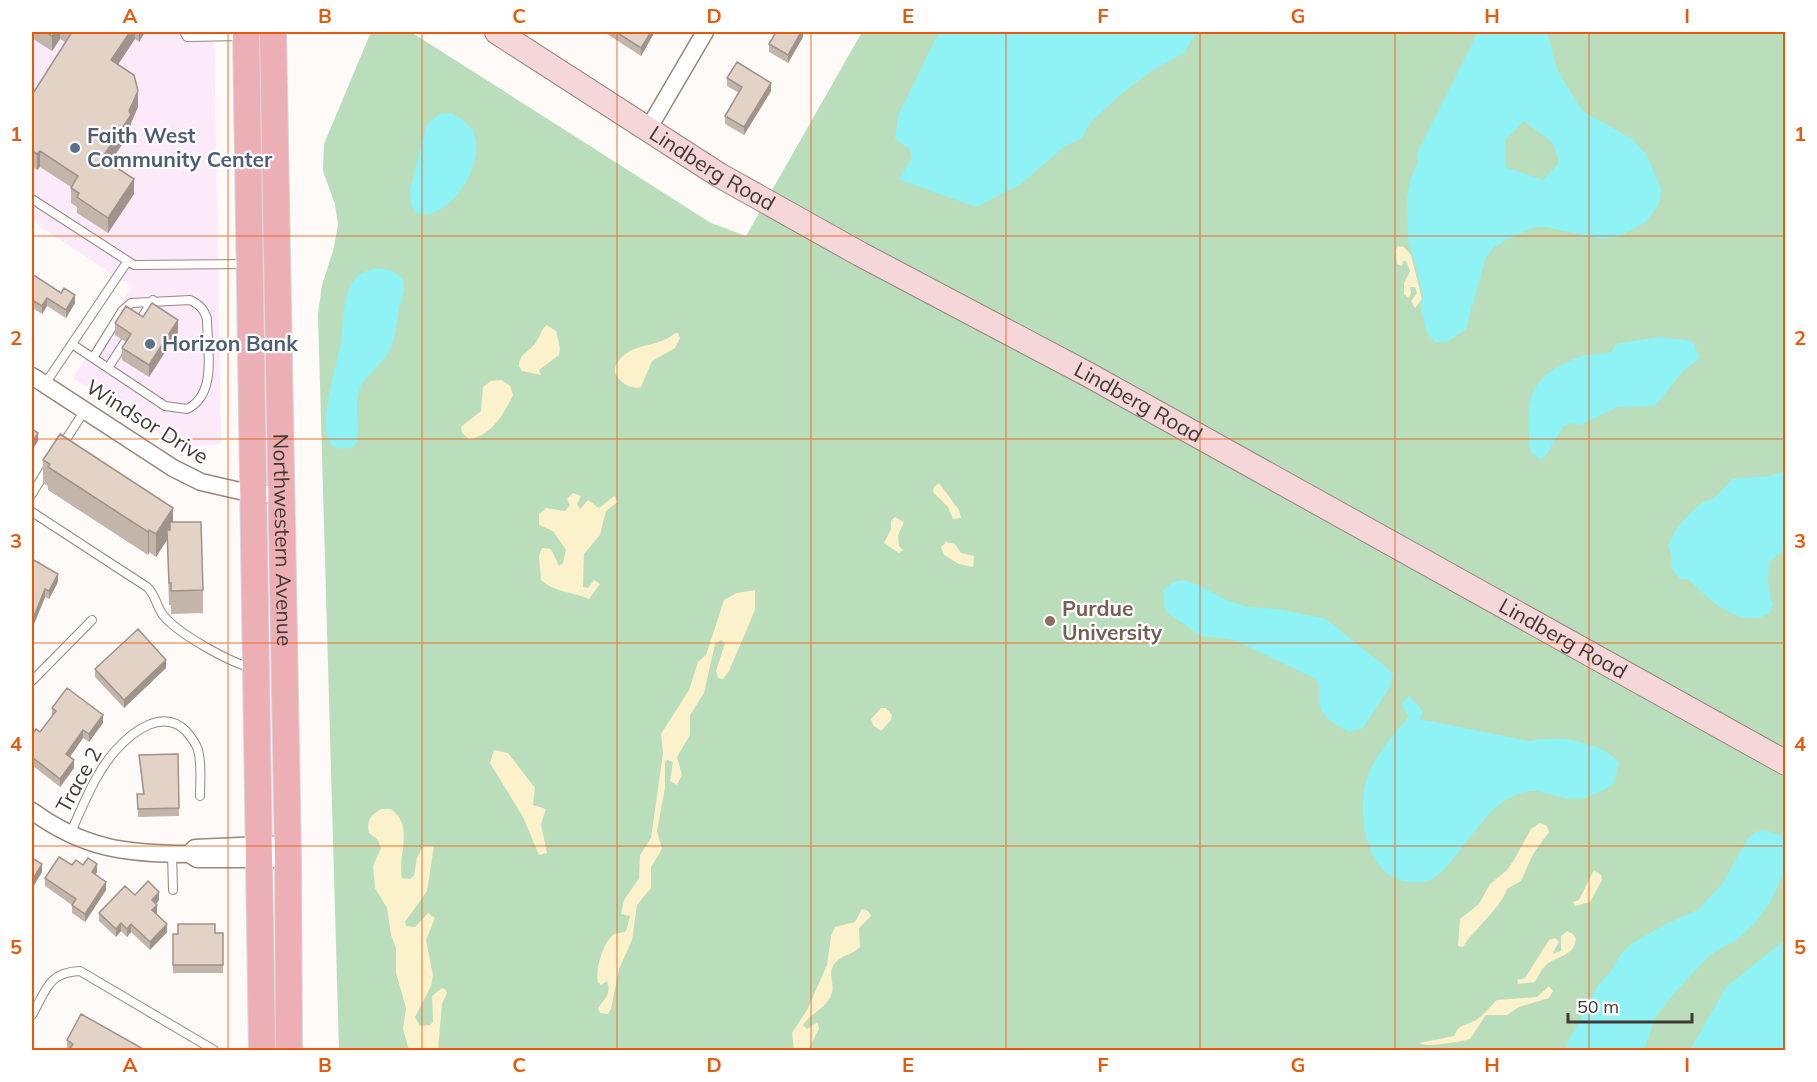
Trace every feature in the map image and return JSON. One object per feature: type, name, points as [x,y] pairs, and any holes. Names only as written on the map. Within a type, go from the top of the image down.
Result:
[{"type":"main road","name":"Lindberg Road","points":[[497,32],[647,131],[719,175],[1089,375],[1785,763]]},
{"type":"main road","name":"Northwestern Avenue","points":[[246,34],[281,494],[288,851],[289,1050]]},
{"type":"main road","name":"Northwestern Avenue","points":[[262,1050],[253,494],[275,34]]},
{"type":"street","points":[[647,131],[705,32]]},
{"type":"street","name":"Windsor Drive","points":[[38,380],[182,473],[227,490],[253,494],[281,494]]},
{"type":"street","points":[[32,811],[70,835],[122,852],[189,855],[195,848],[259,852],[288,851]]},
{"type":"lane","points":[[184,32],[188,37],[246,34]]},
{"type":"lane","points":[[32,199],[127,262],[142,266],[263,264]]},
{"type":"lane","points":[[38,380],[72,344],[127,262]]},
{"type":"lane","points":[[72,344],[93,358],[108,368],[171,409],[187,409],[200,400],[208,384],[207,319],[204,311],[200,304],[190,300],[153,300],[131,303],[122,311],[93,358]]},
{"type":"lane","points":[[137,325],[153,300]]},
{"type":"lane","points":[[108,368],[125,342]]},
{"type":"lane","points":[[32,494],[85,410]]},
{"type":"lane","points":[[32,512],[147,587],[153,593],[164,616],[184,633],[238,664],[255,668]]},
{"type":"lane","points":[[32,681],[92,620]]},
{"type":"lane","name":"Trace 2","points":[[70,835],[104,765],[129,738],[151,723],[163,720],[173,723],[193,739],[198,751],[200,796]]},
{"type":"lane","points":[[172,854],[173,890]]},
{"type":"lane","points":[[32,1015],[54,977],[64,971],[80,971],[214,1050]]},
{"type":"shaded area","points":[[32,32],[214,32],[221,444],[179,447],[73,378],[132,287],[32,221]]},
{"type":"green space","name":"Purdue University","points":[[371,32],[411,32],[711,223],[746,236],[862,32],[1785,32],[1785,1050],[339,1050],[318,314],[322,285],[333,251],[338,225],[335,204],[323,171],[324,144]]},
{"type":"sand","points":[[1398,246],[1404,247],[1411,255],[1422,299],[1415,308],[1411,301],[1417,293],[1415,287],[1410,287],[1409,298],[1404,294],[1404,283],[1410,271],[1406,261],[1403,261],[1402,266],[1397,264]]},
{"type":"sand","points":[[547,325],[556,331],[560,348],[559,355],[539,370],[541,375],[522,371],[519,366],[521,358],[538,340]]},
{"type":"sand","points":[[678,333],[680,338],[675,348],[652,361],[641,387],[626,385],[615,373],[617,363],[630,351],[661,341]]},
{"type":"sand","points":[[502,380],[510,386],[513,395],[506,409],[491,429],[469,439],[462,433],[461,427],[481,411],[483,387],[491,381]]},
{"type":"sand","points":[[939,483],[959,510],[961,518],[953,519],[948,507],[933,492],[934,487]]},
{"type":"sand","points":[[573,493],[581,496],[577,504],[580,509],[588,500],[599,508],[614,496],[618,502],[606,511],[600,535],[584,554],[583,587],[588,588],[594,580],[600,584],[589,599],[551,587],[541,580],[539,556],[542,548],[551,549],[559,566],[563,563],[566,550],[553,531],[539,525],[539,514],[546,508],[565,511],[570,505],[567,499]]},
{"type":"sand","points":[[895,517],[904,522],[898,535],[899,546],[903,550],[899,553],[884,543],[891,529],[891,521]]},
{"type":"sand","points":[[946,542],[955,544],[961,553],[974,556],[973,567],[959,564],[944,555],[941,547]]},
{"type":"sand","points":[[755,590],[755,610],[729,671],[723,679],[718,678],[716,671],[725,643],[721,640],[715,644],[704,693],[690,715],[690,735],[677,757],[682,775],[677,785],[670,781],[673,762],[667,760],[665,762],[665,788],[657,831],[662,849],[651,867],[651,888],[637,905],[632,940],[619,969],[611,1009],[608,1014],[600,1013],[598,1008],[609,989],[607,981],[601,985],[598,982],[601,957],[609,939],[615,934],[626,931],[630,916],[621,914],[624,900],[639,878],[640,855],[651,838],[663,753],[661,734],[689,690],[698,662],[706,655],[724,600],[737,593]]},
{"type":"sand","points":[[881,708],[886,708],[892,715],[891,720],[881,731],[873,725],[871,719]]},
{"type":"sand","points":[[494,750],[508,753],[535,788],[533,805],[546,809],[541,824],[547,853],[539,855],[523,817],[490,763]]},
{"type":"sand","points":[[382,809],[391,809],[402,824],[404,841],[402,878],[410,879],[414,876],[417,858],[423,846],[434,846],[427,891],[405,922],[406,926],[415,927],[428,913],[435,918],[426,940],[433,975],[431,986],[415,1017],[420,1026],[430,1025],[433,1022],[432,996],[442,988],[445,989],[447,993],[442,1004],[438,1050],[409,1050],[403,1029],[406,1008],[396,973],[396,948],[391,935],[387,908],[375,888],[373,866],[381,848],[378,840],[369,833],[368,829],[370,818]]},
{"type":"sand","points":[[1540,823],[1547,826],[1549,832],[1533,854],[1521,881],[1507,889],[1499,904],[1463,947],[1458,946],[1460,919],[1479,904],[1490,884],[1506,871],[1514,860],[1531,829]]},
{"type":"sand","points":[[1594,870],[1601,875],[1602,880],[1590,902],[1575,906],[1573,902],[1579,900]]},
{"type":"sand","points":[[862,909],[868,911],[871,916],[859,928],[860,947],[839,959],[833,966],[831,973],[833,989],[830,998],[803,1025],[807,1029],[816,1023],[819,1029],[808,1050],[794,1050],[792,1033],[807,1010],[827,965],[831,936],[835,927],[855,922]]},
{"type":"sand","points":[[1567,931],[1576,939],[1571,950],[1549,962],[1535,982],[1518,984],[1517,980],[1525,978],[1549,940],[1555,938],[1559,942],[1552,954],[1561,951],[1561,936]]},
{"type":"sand","points":[[1549,986],[1553,991],[1549,998],[1519,1007],[1507,1015],[1486,1015],[1470,1039],[1436,1045],[1419,1043],[1454,1036],[1460,1028],[1475,1021],[1497,1000],[1537,997]]},
{"type":"water","points":[[939,32],[1197,32],[1184,53],[1153,70],[1120,95],[1090,123],[1082,138],[1065,146],[1021,184],[976,207],[898,179],[912,159],[910,149],[895,139],[898,116]]},
{"type":"water","points":[[1478,32],[1547,32],[1557,69],[1579,106],[1586,113],[1632,139],[1646,154],[1661,188],[1660,202],[1646,222],[1619,237],[1601,239],[1546,227],[1535,227],[1504,241],[1493,248],[1485,260],[1466,329],[1447,342],[1435,342],[1426,331],[1421,307],[1423,295],[1408,238],[1407,200],[1410,180],[1418,162],[1417,153]],"holes":[[[1524,121],[1553,143],[1559,163],[1543,180],[1505,167],[1505,140]]]},
{"type":"water","points":[[451,113],[465,122],[472,130],[476,141],[473,167],[468,180],[451,202],[429,215],[416,213],[411,205],[410,190],[426,126],[439,114]]},
{"type":"water","points":[[379,268],[398,275],[404,284],[394,338],[386,356],[361,385],[357,404],[357,442],[351,448],[337,448],[328,438],[326,411],[341,342],[346,296],[357,276]]},
{"type":"water","points":[[1658,337],[1692,341],[1700,358],[1683,371],[1655,406],[1618,407],[1580,425],[1570,423],[1563,427],[1545,457],[1540,459],[1530,451],[1530,404],[1533,392],[1548,373],[1583,356],[1611,352],[1616,344]]},
{"type":"water","points":[[1785,471],[1785,549],[1770,561],[1768,572],[1773,605],[1769,614],[1758,618],[1736,615],[1715,604],[1689,580],[1680,579],[1671,568],[1672,557],[1668,545],[1676,529],[1691,512],[1703,502],[1713,499],[1733,479],[1769,476]]},
{"type":"water","points":[[1183,580],[1199,585],[1226,600],[1248,607],[1279,609],[1326,619],[1393,673],[1390,687],[1363,728],[1349,732],[1328,718],[1320,706],[1316,679],[1234,640],[1200,636],[1165,611],[1163,590],[1173,582]]},
{"type":"water","points":[[1409,696],[1423,711],[1420,719],[1529,741],[1564,739],[1589,744],[1619,762],[1613,785],[1580,799],[1534,791],[1517,794],[1485,818],[1455,857],[1436,877],[1427,881],[1407,882],[1391,876],[1378,864],[1364,829],[1364,790],[1377,758],[1409,717],[1401,704]]},
{"type":"water","points":[[1765,830],[1785,837],[1785,870],[1769,904],[1756,922],[1737,940],[1717,950],[1703,962],[1670,998],[1655,1018],[1644,1050],[1564,1050],[1597,987],[1611,971],[1621,954],[1631,944],[1699,909],[1722,884],[1747,840],[1755,832]]},
{"type":"water","points":[[1785,940],[1785,1050],[1690,1050],[1727,986]]},
{"type":"building","name":"Faith West Community Center","points":[[72,32],[130,32],[111,60],[134,75],[138,91],[129,111],[131,115],[102,158],[134,179],[108,218],[77,197],[79,193],[71,188],[78,176],[40,151],[37,154],[32,150],[32,95]]},
{"type":"building","points":[[616,32],[651,32],[641,48]]},
{"type":"building","points":[[776,32],[801,32],[788,55],[769,44]]},
{"type":"building","points":[[737,62],[771,83],[744,127],[725,116],[742,87],[727,78]]},
{"type":"building","points":[[32,274],[61,293],[64,288],[75,295],[66,310],[47,298],[42,306],[34,301],[32,305]]},
{"type":"building","name":"Horizon Bank","points":[[152,303],[178,320],[149,365],[122,348],[131,334],[115,323],[126,306],[143,317]]},
{"type":"building","points":[[32,429],[38,433],[32,443]]},
{"type":"building","points":[[60,434],[173,508],[156,534],[149,530],[148,532],[48,467],[50,464],[43,460]]},
{"type":"building","points":[[170,522],[201,522],[203,590],[171,591],[167,530],[170,530]]},
{"type":"building","points":[[32,559],[58,574],[49,591],[45,589],[32,621]]},
{"type":"building","points":[[138,629],[166,660],[124,700],[95,669]]},
{"type":"building","points":[[67,688],[103,715],[89,734],[83,730],[66,754],[74,760],[60,779],[32,757],[32,735],[36,729],[40,732],[56,711],[52,708]]},
{"type":"building","points":[[178,754],[179,808],[138,809],[137,794],[144,794],[139,755]]},
{"type":"building","points":[[59,857],[72,865],[76,860],[83,865],[88,858],[97,864],[92,872],[106,882],[85,914],[72,905],[76,899],[45,878]]},
{"type":"building","points":[[32,858],[42,864],[32,881]]},
{"type":"building","points":[[148,881],[159,892],[152,900],[157,905],[152,910],[167,924],[150,942],[131,924],[127,929],[121,923],[116,929],[99,913],[125,886],[135,895]]},
{"type":"building","points":[[178,924],[215,924],[215,933],[223,933],[223,965],[173,965],[173,934],[178,934]]},
{"type":"building","points":[[81,1014],[145,1050],[69,1050],[73,1044],[67,1040]]},
{"type":"place","name":"Faith West Community Center","points":[[75,148]]},
{"type":"place","name":"Horizon Bank","points":[[150,344]]},
{"type":"place","name":"Purdue University","points":[[1050,621]]}]
